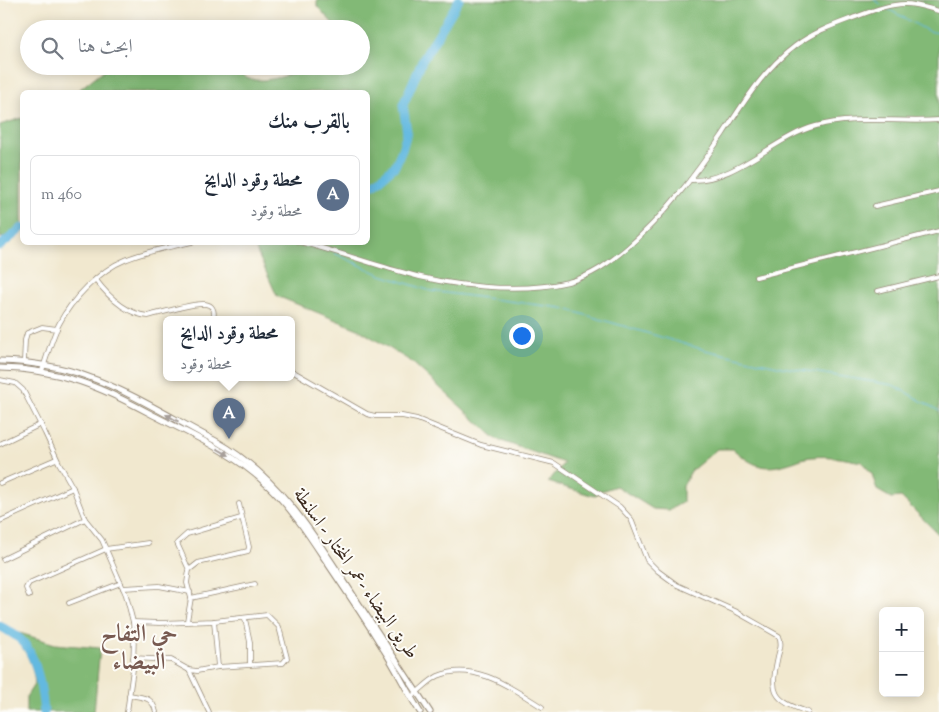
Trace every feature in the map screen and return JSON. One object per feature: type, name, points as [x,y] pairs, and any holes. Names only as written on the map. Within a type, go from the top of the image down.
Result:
[{"type":"main road","name":"طريق البيضاء -عمر المختار - اسلنطة","points":[[0,361],[24,361],[85,375],[164,413],[232,450],[268,479],[295,508],[316,538],[430,712]]},
{"type":"main road","name":"طريق البيضاء -عمر المختار - اسلنطة","points":[[0,368],[42,371],[89,383],[229,456],[266,484],[293,514],[313,542],[384,650],[410,698],[420,712]]},
{"type":"street","points":[[312,245],[399,272],[453,283],[493,286],[549,286],[589,276],[608,264],[656,221],[690,180],[737,111],[764,76],[794,46],[825,28],[867,13],[894,6],[913,5],[939,11]]},
{"type":"street","points":[[690,180],[700,180],[726,172],[794,134],[817,125],[877,119],[939,120]]},
{"type":"street","points":[[875,206],[939,191]]},
{"type":"street","points":[[756,277],[939,231]]},
{"type":"street","points":[[42,371],[57,329],[68,309],[87,288],[113,266],[124,260],[178,245]]},
{"type":"street","points":[[878,291],[939,276]]},
{"type":"street","points":[[96,280],[106,294],[139,315],[148,316],[198,304],[208,304],[212,307],[214,316]]},
{"type":"street","points":[[24,361],[24,340],[27,333],[42,327],[57,329]]},
{"type":"street","points":[[295,373],[368,414],[417,419],[481,445],[554,463],[589,488],[606,497],[620,507],[630,520],[648,560],[658,571],[677,585],[735,611],[778,636],[781,645],[774,679],[775,689],[787,705],[808,712]]},
{"type":"street","points":[[0,380],[19,386],[41,424],[56,459],[73,488],[84,519],[102,540],[123,588],[133,622],[134,636],[127,712]]},
{"type":"street","points":[[0,444],[41,424]]},
{"type":"street","points":[[0,483],[56,459]]},
{"type":"street","points":[[0,521],[73,488]]},
{"type":"street","points":[[189,570],[198,563],[248,551],[249,546],[239,504]]},
{"type":"street","points":[[187,622],[191,598],[187,584],[189,570],[178,543],[187,534],[241,518]]},
{"type":"street","points":[[3,559],[84,519]]},
{"type":"street","points":[[29,596],[26,588],[29,584],[106,549],[148,542]]},
{"type":"street","points":[[69,603],[121,583]]},
{"type":"street","points":[[191,598],[255,584]]},
{"type":"street","points":[[123,588],[160,586],[190,592]]},
{"type":"street","points":[[133,622],[214,621],[245,619],[263,615],[279,627],[287,658],[283,662],[218,667],[197,671],[189,670],[171,660],[133,658]]},
{"type":"street","points":[[245,619],[250,642],[250,664]]},
{"type":"street","points":[[214,621],[218,667]]},
{"type":"street","points":[[189,670],[209,712]]},
{"type":"street","points":[[410,698],[432,679],[452,673],[467,673],[483,675],[502,682],[542,707]]},
{"type":"street","points":[[130,695],[149,699],[153,702],[156,712]]},
{"type":"green space","points":[[317,0],[939,0],[939,535],[901,497],[891,498],[877,490],[872,474],[862,462],[837,458],[809,457],[784,465],[768,467],[755,464],[733,449],[717,449],[691,471],[683,486],[683,502],[669,510],[653,509],[616,486],[601,491],[594,496],[548,482],[564,463],[496,439],[412,362],[358,329],[277,296],[254,245],[370,245],[370,90],[79,90],[98,75],[243,75],[249,79],[264,80],[286,75],[370,75],[370,20],[330,20],[317,6]]},
{"type":"green space","points":[[20,119],[20,232],[0,238],[0,125]]},
{"type":"green space","points":[[10,630],[55,644],[100,648],[94,712],[26,712],[26,697],[35,683],[34,675],[27,655]]},
{"type":"waterway","points":[[370,185],[374,184],[395,166],[407,132],[403,105],[422,61],[459,0]]},
{"type":"waterway","points":[[874,0],[882,5]]},
{"type":"waterway","points":[[886,8],[928,31],[939,33]]},
{"type":"waterway","points":[[0,246],[20,230]]},
{"type":"waterway","points":[[334,253],[381,275],[431,291],[562,308],[705,350],[782,367],[893,385],[939,411]]},
{"type":"waterway","points":[[0,626],[20,639],[31,654],[38,673],[44,712]]},
{"type":"place","name":"محطة وقود الدايخ","points":[[229,439]]},
{"type":"district","name":"حي التفاح البيضاء","points":[[139,649]]}]
